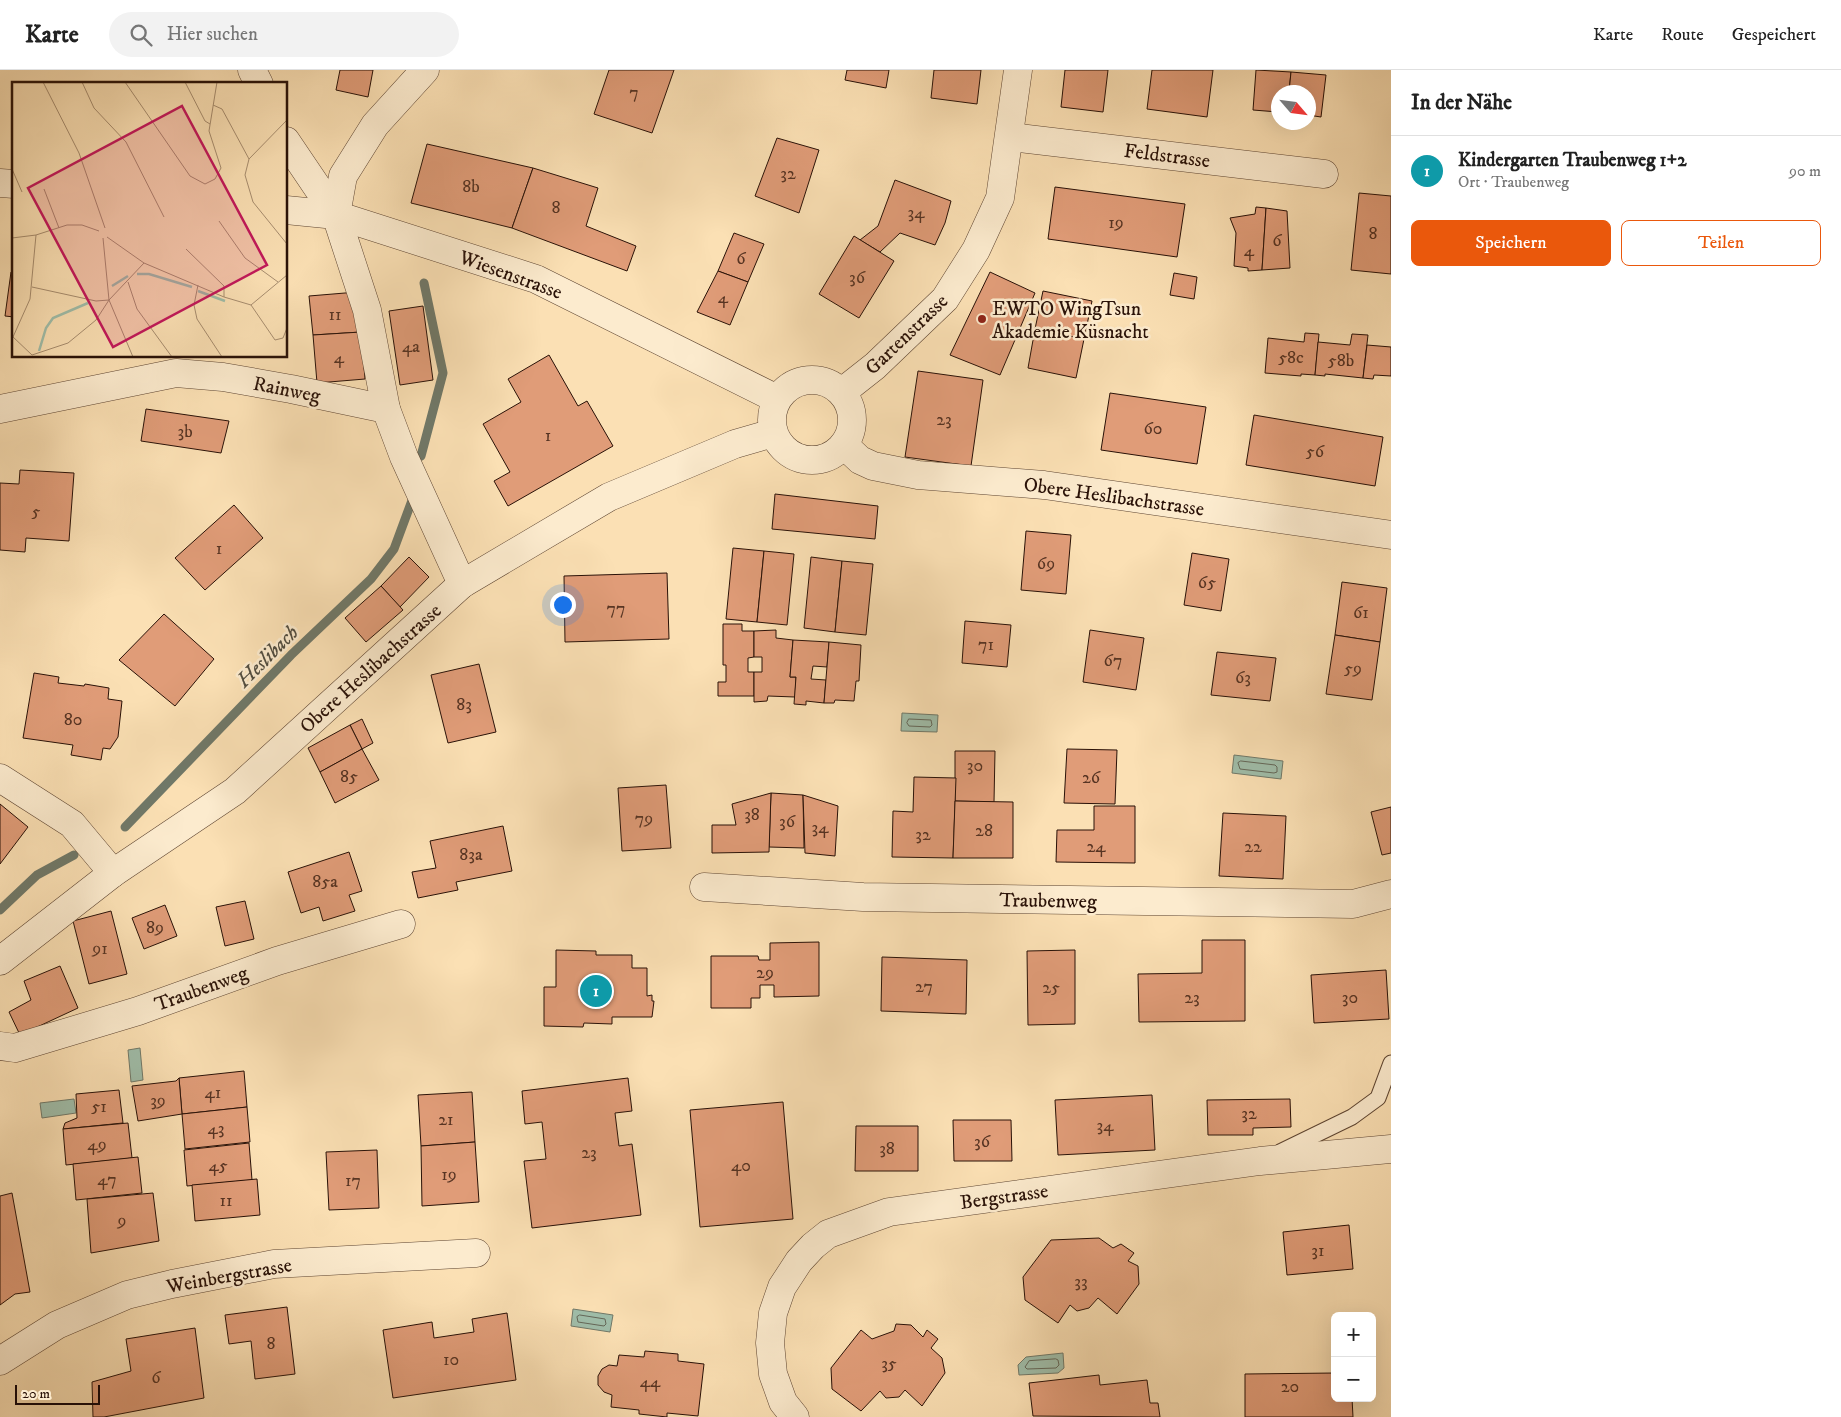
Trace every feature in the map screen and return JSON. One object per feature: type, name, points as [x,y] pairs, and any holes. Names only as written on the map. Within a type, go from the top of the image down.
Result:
[{"type":"street","points":[[252,70],[258,82]]},
{"type":"street","points":[[336,215],[343,176],[376,124],[425,70]]},
{"type":"street","name":"Gartenstrasse","points":[[842,392],[875,366],[945,299],[976,250],[1000,198],[1018,70]]},
{"type":"street","name":"Feldstrasse","points":[[1010,136],[1324,174]]},
{"type":"street","points":[[288,144],[336,215],[368,310],[386,409],[404,457],[462,584]]},
{"type":"street","name":"Wiesenstrasse","points":[[288,210],[336,215],[536,279],[777,399]]},
{"type":"street","name":"Rainweg","points":[[0,409],[176,373],[223,377],[386,409]]},
{"type":"street","points":[[816,379],[830,383],[842,392],[850,404],[852,418],[850,432],[844,445],[833,455],[820,460],[805,460],[792,455],[781,446],[774,433],[772,410],[777,399],[787,387],[801,381],[816,379]]},
{"type":"street","name":"Obere Heslibachstrasse","points":[[0,961],[113,874],[227,797],[462,584],[609,496],[735,444],[774,433]]},
{"type":"street","name":"Obere Heslibachstrasse","points":[[844,445],[860,460],[873,466],[918,475],[1044,485],[1391,535]]},
{"type":"street","points":[[0,778],[72,824],[113,874]]},
{"type":"street","name":"Traubenweg","points":[[704,887],[863,897],[1354,904],[1391,894]]},
{"type":"street","name":"Traubenweg","points":[[0,1046],[15,1048],[138,1011],[278,961],[401,924]]},
{"type":"street","name":"Bergstrasse","points":[[795,1417],[783,1402],[773,1374],[770,1343],[772,1313],[782,1287],[799,1261],[828,1234],[889,1212],[1260,1161],[1391,1149]]},
{"type":"street","name":"Weinbergstrasse","points":[[0,1361],[57,1325],[127,1296],[172,1284],[274,1264],[476,1253]]},
{"type":"lane","points":[[1260,1161],[1352,1117],[1378,1098],[1391,1064]]},
{"type":"water","points":[[902,713],[938,715],[937,732],[901,731]]},
{"type":"water","points":[[1234,755],[1283,761],[1281,779],[1232,773]]},
{"type":"water","points":[[140,1048],[143,1080],[131,1082],[128,1050]]},
{"type":"water","points":[[74,1099],[76,1113],[42,1118],[40,1103]]},
{"type":"water","points":[[573,1309],[613,1315],[610,1332],[571,1326]]},
{"type":"water","points":[[1063,1353],[1064,1368],[1058,1373],[1019,1375],[1018,1365],[1026,1357]]},
{"type":"building","points":[[340,70],[373,70],[368,97],[336,90]]},
{"type":"building","points":[[609,70],[674,70],[652,133],[594,114]]},
{"type":"building","points":[[847,70],[889,70],[886,88],[845,80]]},
{"type":"building","points":[[934,70],[981,70],[977,104],[931,98]]},
{"type":"building","points":[[1065,70],[1108,70],[1103,112],[1061,107]]},
{"type":"building","points":[[1152,70],[1213,70],[1207,117],[1147,109]]},
{"type":"building","points":[[1256,70],[1291,72],[1290,85],[1271,85],[1271,111],[1253,110]]},
{"type":"building","points":[[1291,72],[1326,75],[1321,117],[1316,116],[1316,85],[1290,85]]},
{"type":"building","points":[[777,138],[819,150],[799,213],[755,196]]},
{"type":"building","points":[[427,144],[533,168],[512,228],[411,203]]},
{"type":"building","points":[[533,168],[598,188],[586,226],[636,246],[627,271],[512,228]]},
{"type":"building","points":[[895,180],[951,201],[945,223],[935,245],[900,233],[880,252],[860,240],[878,226]]},
{"type":"building","points":[[1055,187],[1185,204],[1177,257],[1048,239]]},
{"type":"building","points":[[1359,193],[1391,196],[1391,274],[1351,270]]},
{"type":"building","points":[[1256,207],[1266,208],[1262,270],[1248,271],[1248,268],[1234,266],[1236,233],[1230,218],[1255,214]]},
{"type":"building","points":[[1266,208],[1287,211],[1290,268],[1262,270]]},
{"type":"building","points":[[734,233],[764,244],[748,282],[718,271]]},
{"type":"building","points":[[854,236],[894,261],[859,318],[819,294]]},
{"type":"building","points":[[718,271],[748,282],[730,325],[697,312]]},
{"type":"building","points":[[11,272],[12,272],[12,317],[5,316]]},
{"type":"building","points":[[990,272],[1035,293],[1000,375],[950,355]]},
{"type":"building","points":[[1174,273],[1197,277],[1194,299],[1170,295]]},
{"type":"building","points":[[1043,291],[1092,301],[1084,339],[1035,329]]},
{"type":"building","points":[[357,292],[361,332],[313,335],[309,296]]},
{"type":"building","points":[[423,306],[433,380],[400,385],[389,311]]},
{"type":"building","points":[[1035,329],[1084,339],[1076,378],[1028,368]]},
{"type":"building","points":[[361,332],[365,379],[317,383],[313,335]]},
{"type":"building","points":[[1305,333],[1319,334],[1315,375],[1301,374],[1301,376],[1265,373],[1268,338],[1304,342]]},
{"type":"building","points":[[1352,334],[1368,335],[1363,378],[1325,374],[1325,376],[1315,375],[1318,342],[1350,345]]},
{"type":"building","points":[[1367,345],[1391,347],[1391,376],[1374,375],[1373,379],[1363,378]]},
{"type":"building","points":[[549,355],[578,406],[587,401],[613,446],[508,506],[494,481],[510,472],[483,424],[521,402],[508,379]]},
{"type":"building","points":[[918,371],[983,380],[971,466],[905,457]]},
{"type":"building","points":[[1110,393],[1206,407],[1197,464],[1101,450]]},
{"type":"building","points":[[146,409],[229,421],[221,453],[141,441]]},
{"type":"building","points":[[1254,415],[1383,437],[1375,486],[1246,465]]},
{"type":"building","points":[[20,470],[74,473],[69,541],[26,538],[25,552],[0,550],[0,483],[19,484]]},
{"type":"building","points":[[775,494],[878,506],[875,539],[772,529]]},
{"type":"building","points":[[234,505],[263,538],[205,590],[175,558]]},
{"type":"building","points":[[1026,531],[1071,535],[1066,594],[1021,590]]},
{"type":"building","points":[[733,548],[764,551],[757,622],[726,619]]},
{"type":"building","points":[[764,551],[794,554],[787,625],[757,622]]},
{"type":"building","points":[[1192,553],[1229,559],[1221,611],[1184,605]]},
{"type":"building","points":[[409,557],[429,577],[400,607],[381,586]]},
{"type":"building","points":[[811,557],[842,561],[835,632],[804,628]]},
{"type":"building","points":[[842,561],[873,564],[866,635],[835,632]]},
{"type":"building","points":[[667,573],[669,639],[565,642],[564,576]]},
{"type":"building","points":[[1342,582],[1387,588],[1380,642],[1335,635]]},
{"type":"building","points":[[381,586],[403,610],[366,642],[345,618]]},
{"type":"building","points":[[164,614],[214,659],[175,706],[119,660]]},
{"type":"building","points":[[965,621],[1011,625],[1007,667],[962,663]]},
{"type":"building","points":[[723,624],[742,624],[742,631],[754,631],[754,657],[748,658],[748,672],[754,672],[754,696],[718,696],[718,682],[726,682],[726,665],[723,665]]},
{"type":"building","points":[[776,630],[776,638],[793,640],[790,677],[796,677],[795,697],[768,696],[767,701],[754,702],[754,672],[762,672],[762,657],[754,657],[754,631]]},
{"type":"building","points":[[1090,630],[1144,638],[1136,690],[1083,682]]},
{"type":"building","points":[[1335,635],[1380,642],[1372,700],[1326,694]]},
{"type":"building","points":[[793,640],[829,642],[827,667],[813,666],[811,679],[826,680],[824,703],[806,701],[806,705],[794,704],[796,677],[790,677]]},
{"type":"building","points":[[829,642],[861,645],[859,681],[856,681],[854,701],[835,700],[834,703],[824,703]]},
{"type":"building","points":[[1217,652],[1276,658],[1270,701],[1211,695]]},
{"type":"building","points":[[479,664],[496,732],[448,743],[431,675]]},
{"type":"building","points":[[34,673],[59,677],[58,683],[84,686],[85,684],[109,688],[108,699],[122,701],[118,737],[110,749],[103,748],[101,760],[71,755],[73,745],[23,738]]},
{"type":"building","points":[[362,719],[373,743],[362,749],[350,725]]},
{"type":"building","points":[[350,725],[362,749],[320,772],[308,748]]},
{"type":"building","points":[[362,749],[379,780],[335,803],[320,772]]},
{"type":"building","points":[[1067,749],[1117,750],[1115,804],[1064,803]]},
{"type":"building","points":[[955,751],[995,751],[994,802],[955,801]]},
{"type":"building","points":[[914,777],[956,778],[953,858],[892,857],[893,811],[913,812]]},
{"type":"building","points":[[666,785],[671,848],[622,851],[618,788]]},
{"type":"building","points":[[771,793],[803,795],[804,848],[769,847]]},
{"type":"building","points":[[771,793],[769,852],[712,853],[712,825],[736,825],[732,804]]},
{"type":"building","points":[[803,795],[838,806],[835,856],[805,853]]},
{"type":"building","points":[[955,801],[1013,802],[1013,858],[953,858]]},
{"type":"building","points":[[0,804],[28,827],[0,864]]},
{"type":"building","points":[[1094,806],[1135,806],[1135,863],[1056,862],[1057,830],[1094,830]]},
{"type":"building","points":[[1391,807],[1391,853],[1382,855],[1371,812]]},
{"type":"building","points":[[1223,813],[1286,816],[1283,879],[1219,876]]},
{"type":"building","points":[[503,826],[512,871],[456,882],[458,890],[418,898],[412,872],[436,868],[430,841]]},
{"type":"building","points":[[349,852],[362,891],[349,895],[355,911],[323,921],[319,907],[301,913],[288,872]]},
{"type":"building","points":[[245,901],[254,939],[225,946],[216,907]]},
{"type":"building","points":[[165,905],[177,936],[144,949],[132,918]]},
{"type":"building","points":[[111,911],[127,974],[89,984],[73,921]]},
{"type":"building","points":[[1202,940],[1245,940],[1245,1021],[1139,1022],[1138,974],[1202,973]]},
{"type":"building","points":[[819,942],[819,996],[774,997],[774,985],[760,985],[760,998],[751,998],[751,1008],[711,1008],[711,956],[758,956],[759,960],[770,960],[770,943]]},
{"type":"building","points":[[556,950],[596,951],[596,955],[632,955],[632,968],[647,968],[647,996],[652,995],[652,1001],[654,1001],[652,1017],[612,1017],[612,1024],[584,1023],[583,1027],[544,1026],[544,987],[556,987]]},
{"type":"building","points":[[1075,950],[1075,1024],[1028,1025],[1027,951]]},
{"type":"building","points":[[882,957],[967,960],[966,1014],[881,1011]]},
{"type":"building","points":[[60,966],[78,1008],[20,1035],[9,1012],[31,1000],[24,981]]},
{"type":"building","points":[[1386,970],[1389,1019],[1314,1023],[1311,975]]},
{"type":"building","points":[[244,1071],[247,1107],[182,1114],[179,1078]]},
{"type":"building","points":[[179,1078],[182,1114],[138,1121],[132,1086],[176,1081]]},
{"type":"building","points":[[628,1078],[632,1111],[615,1113],[619,1146],[632,1144],[641,1215],[532,1228],[524,1161],[546,1159],[542,1122],[525,1124],[522,1091]]},
{"type":"building","points":[[119,1090],[123,1123],[63,1129],[65,1123],[77,1118],[76,1094]]},
{"type":"building","points":[[472,1092],[475,1142],[421,1146],[418,1095]]},
{"type":"building","points":[[1152,1095],[1155,1150],[1058,1155],[1055,1100]]},
{"type":"building","points":[[1290,1099],[1291,1127],[1253,1128],[1253,1135],[1208,1135],[1207,1100]]},
{"type":"building","points":[[783,1102],[793,1219],[700,1227],[690,1110]]},
{"type":"building","points":[[247,1107],[250,1142],[185,1149],[182,1114]]},
{"type":"building","points":[[953,1120],[1011,1120],[1012,1161],[954,1161]]},
{"type":"building","points":[[128,1123],[132,1158],[66,1165],[63,1129]]},
{"type":"building","points":[[856,1126],[918,1126],[918,1171],[855,1171]]},
{"type":"building","points":[[475,1142],[479,1202],[422,1206],[421,1146]]},
{"type":"building","points":[[249,1143],[252,1180],[187,1186],[184,1150]]},
{"type":"building","points":[[377,1150],[379,1208],[329,1210],[326,1152]]},
{"type":"building","points":[[138,1157],[142,1193],[76,1200],[73,1164]]},
{"type":"building","points":[[257,1179],[260,1215],[195,1221],[192,1185]]},
{"type":"building","points":[[12,1193],[30,1292],[15,1294],[0,1305],[0,1196]]},
{"type":"building","points":[[153,1193],[159,1241],[91,1253],[87,1199]]},
{"type":"building","points":[[1349,1225],[1353,1269],[1287,1275],[1283,1232]]},
{"type":"building","points":[[1099,1238],[1113,1248],[1121,1244],[1134,1253],[1128,1261],[1138,1266],[1139,1284],[1117,1314],[1098,1298],[1089,1308],[1077,1311],[1070,1305],[1058,1323],[1025,1300],[1023,1277],[1051,1240]]},
{"type":"building","points":[[287,1307],[295,1374],[255,1379],[251,1341],[229,1344],[225,1315]]},
{"type":"building","points":[[507,1313],[516,1380],[393,1398],[383,1330],[432,1322],[434,1338],[474,1332],[472,1319]]},
{"type":"building","points":[[896,1324],[911,1325],[923,1337],[927,1330],[938,1339],[931,1348],[942,1358],[945,1373],[922,1406],[905,1390],[899,1397],[886,1398],[880,1391],[861,1411],[832,1389],[831,1368],[861,1330],[872,1339],[894,1331]]},
{"type":"building","points":[[195,1328],[204,1398],[104,1417],[93,1417],[92,1382],[131,1371],[126,1339]]},
{"type":"building","points":[[645,1351],[678,1354],[678,1361],[704,1364],[698,1416],[667,1413],[667,1417],[639,1414],[639,1410],[611,1407],[612,1395],[604,1392],[598,1385],[598,1376],[602,1369],[609,1365],[617,1366],[619,1355],[644,1357]]},
{"type":"building","points":[[1331,1373],[1331,1402],[1352,1402],[1353,1417],[1245,1417],[1245,1374]]},
{"type":"building","points":[[1099,1375],[1100,1385],[1147,1380],[1150,1403],[1158,1403],[1160,1417],[1033,1416],[1029,1383]]},
{"type":"waterway","name":"Heslibach","points":[[421,456],[443,373],[424,283]]},
{"type":"waterway","name":"Heslibach","points":[[125,827],[291,655],[371,579],[394,549],[414,495]]},
{"type":"waterway","name":"Heslibach","points":[[0,910],[37,875],[74,855]]},
{"type":"place","name":"EWTO WingTsun Akademie Küsnacht","points":[[982,319]]},
{"type":"place","name":"Kindergarten Traubenweg 1+2","points":[[596,991]]}]
